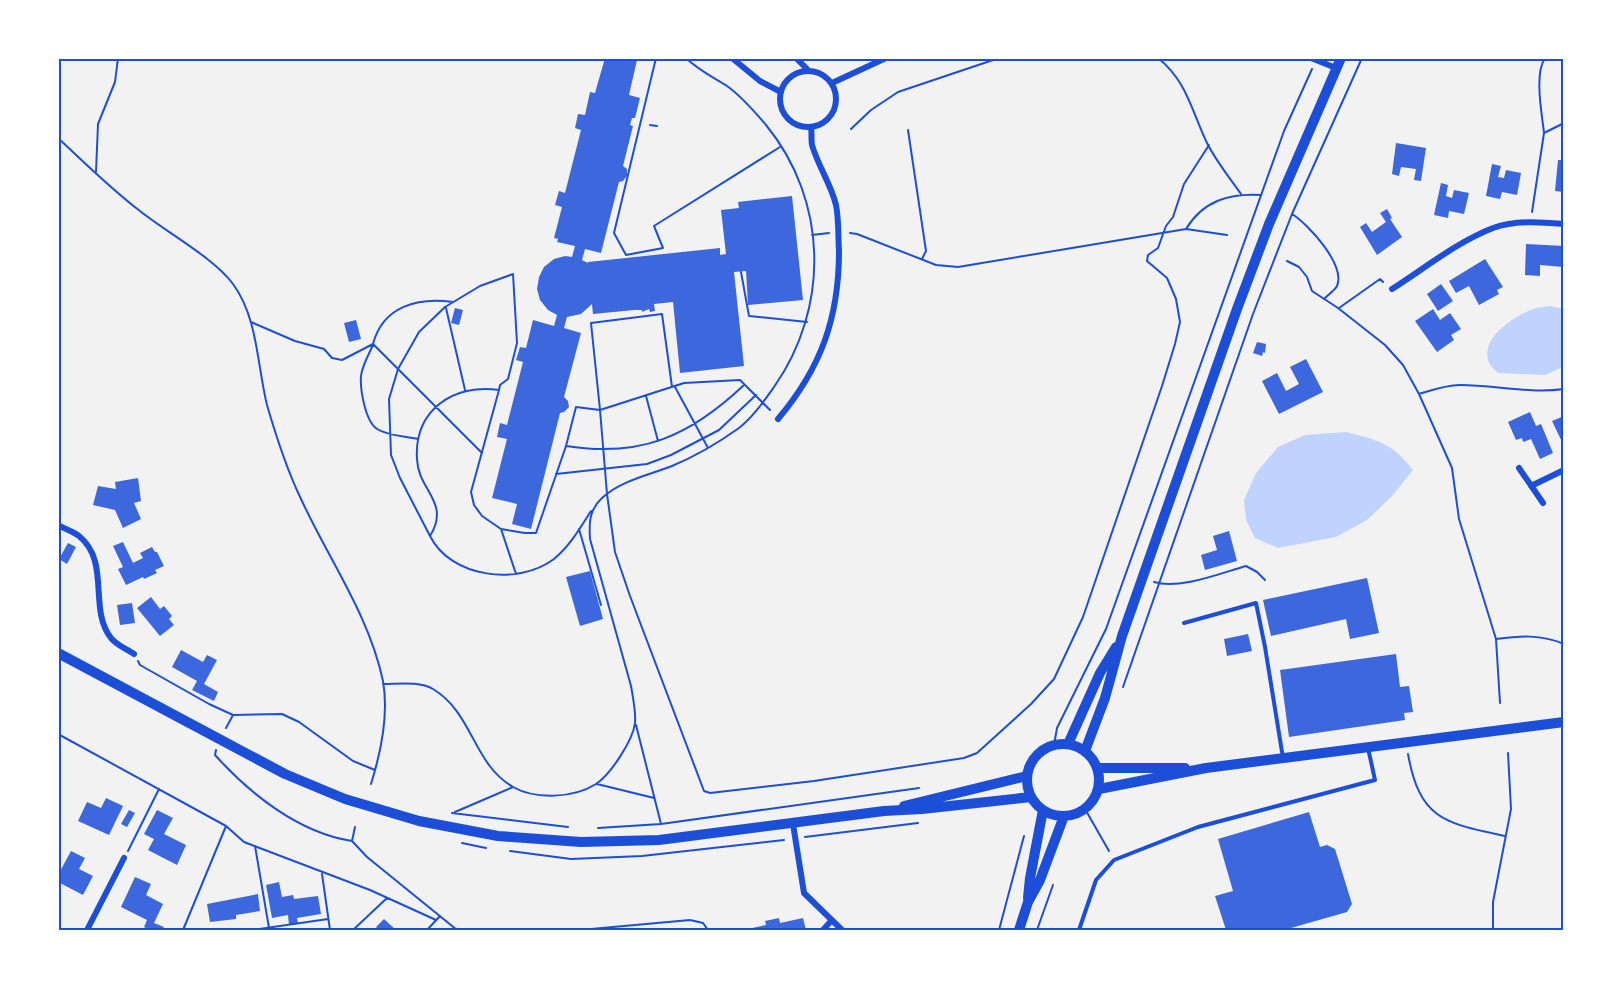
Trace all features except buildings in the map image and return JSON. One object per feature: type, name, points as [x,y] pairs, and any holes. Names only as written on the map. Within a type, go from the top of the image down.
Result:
[{"type":"street","points":[[732,58],[760,81],[781,92]]},
{"type":"street","points":[[796,58],[808,70]]},
{"type":"street","points":[[832,83],[886,58]]},
{"type":"street","points":[[1085,751],[1105,698],[1122,636],[1210,383],[1269,224],[1299,150],[1339,64],[1314,59]]},
{"type":"street","points":[[808,70],[817,71],[832,83],[837,101],[829,119],[811,127],[800,126],[791,121],[784,113],[780,102],[781,92],[791,76],[808,70]]},
{"type":"street","points":[[778,419],[810,377],[828,335],[837,297],[836,205],[812,144],[811,127]]},
{"type":"street","points":[[1392,289],[1463,244],[1495,228],[1530,222],[1563,224]]},
{"type":"street","points":[[1519,468],[1543,503]]},
{"type":"street","points":[[1531,486],[1563,470]]},
{"type":"street","points":[[58,525],[80,537],[91,551],[96,564],[103,626],[112,640],[134,654]]},
{"type":"street","points":[[1068,744],[1100,673],[1122,636]]},
{"type":"street","points":[[58,653],[220,741],[285,774],[345,799],[419,821],[498,836],[581,842],[659,840],[884,811],[1031,797]]},
{"type":"street","points":[[1099,789],[1206,768],[1563,722]]},
{"type":"street","points":[[1068,744],[1091,756],[1098,768],[1099,789],[1085,809],[1077,814],[1053,815],[1043,810],[1031,797],[1027,776],[1032,761],[1038,754],[1054,745],[1068,744]]},
{"type":"street","points":[[1098,768],[1206,768]]},
{"type":"street","points":[[884,811],[1027,776]]},
{"type":"street","points":[[1028,902],[1030,878],[1043,810]]},
{"type":"street","points":[[1019,930],[1028,902],[1040,880],[1064,816]]},
{"type":"street","points":[[793,824],[804,893],[842,930]]},
{"type":"street","points":[[87,930],[124,858]]},
{"type":"street","points":[[823,930],[831,921]]},
{"type":"lane","points":[[1184,623],[1256,603],[1284,758]]},
{"type":"lane","points":[[1079,930],[1096,880],[1114,860],[1198,827],[1375,780],[1368,748]]},
{"type":"path","points":[[96,172],[98,124],[115,82],[118,58]]},
{"type":"path","points":[[656,58],[614,233],[626,255],[663,248],[654,226],[781,147]]},
{"type":"path","points":[[686,58],[698,69],[729,87],[766,125],[788,157],[804,195],[815,254],[814,286],[807,322],[800,343],[786,369],[763,403],[741,426],[708,448],[607,494],[592,508],[569,544],[552,560],[526,573],[506,576],[472,570],[455,563],[430,536],[400,478],[391,455],[389,399],[398,370],[419,332],[445,307],[480,286],[513,274],[517,343],[508,379],[500,385],[471,492],[474,505],[483,516],[501,529],[525,533],[536,532],[566,446],[576,407],[600,410],[684,383],[740,380],[763,403]]},
{"type":"path","points":[[851,129],[871,110],[898,92],[999,58]]},
{"type":"path","points":[[1158,58],[1181,84],[1190,99],[1215,158],[1241,194]]},
{"type":"path","points":[[1119,696],[1249,325],[1292,214],[1362,58]]},
{"type":"path","points":[[1530,222],[1544,133],[1539,94],[1541,64],[1545,58]]},
{"type":"path","points":[[1054,745],[1057,728],[1106,629],[1284,131],[1314,59]]},
{"type":"path","points":[[1544,133],[1563,123]]},
{"type":"path","points":[[650,125],[657,126]]},
{"type":"path","points":[[908,130],[926,251],[922,259]]},
{"type":"path","points":[[58,138],[139,211],[219,269],[232,282],[243,299],[251,322],[267,405],[300,498],[365,622],[375,651],[383,684],[384,723],[371,784]]},
{"type":"path","points":[[708,448],[673,387],[662,314],[591,323],[607,494],[615,552],[704,791],[710,793],[813,781],[964,758],[977,753],[1031,704],[1054,679],[1083,617],[1175,344],[1180,322],[1176,299],[1167,278],[1147,261],[1148,255],[1158,248],[1163,233],[1173,217],[1184,184],[1209,146]]},
{"type":"path","points":[[1186,229],[1205,207],[1241,194],[1261,195]]},
{"type":"path","points":[[1292,214],[1305,222],[1331,256],[1339,276],[1337,287],[1324,299]]},
{"type":"path","points":[[812,235],[838,232],[857,234],[936,265],[958,267],[1186,229],[1227,235]]},
{"type":"path","points":[[1287,261],[1299,267],[1307,277],[1312,291],[1385,345],[1403,365],[1419,394],[1452,468],[1459,519],[1496,639],[1500,704]]},
{"type":"path","points":[[741,272],[749,316],[807,322]]},
{"type":"path","points":[[1338,308],[1380,279],[1392,289]]},
{"type":"path","points":[[418,439],[390,434],[377,429],[370,422],[364,405],[361,375],[376,334],[390,315],[402,306],[434,299],[454,302]]},
{"type":"path","points":[[445,307],[465,390]]},
{"type":"path","points":[[251,322],[295,341],[324,349],[332,358],[342,360],[373,345]]},
{"type":"path","points":[[373,345],[482,453]]},
{"type":"path","points":[[1419,394],[1458,384],[1563,390]]},
{"type":"path","points":[[566,446],[603,450],[636,447],[658,441],[695,424],[720,407],[744,385]]},
{"type":"path","points":[[430,536],[439,517],[436,505],[421,477],[417,460],[421,427],[442,400],[465,390],[485,387],[499,390]]},
{"type":"path","points":[[646,396],[658,441]]},
{"type":"path","points":[[556,474],[647,464],[719,430],[756,396]]},
{"type":"path","points":[[592,508],[589,523],[590,539],[631,686],[635,724],[661,824]]},
{"type":"path","points":[[501,529],[516,574]]},
{"type":"path","points":[[579,529],[601,605]]},
{"type":"path","points":[[1143,579],[1159,584],[1188,581],[1246,566],[1265,580]]},
{"type":"path","points":[[1496,639],[1520,636],[1551,638],[1563,644]]},
{"type":"path","points":[[134,654],[140,665],[209,704],[233,715],[282,714],[299,722],[352,760],[375,770]]},
{"type":"path","points":[[383,684],[407,683],[431,688],[448,700],[466,723],[482,757],[513,787],[540,796],[579,791],[597,784],[625,749],[635,724]]},
{"type":"path","points":[[233,715],[214,755],[260,798],[304,826],[333,838],[352,841],[367,857],[457,930]]},
{"type":"path","points":[[58,734],[226,826],[244,842],[387,898],[436,920]]},
{"type":"path","points":[[1405,743],[1418,794],[1428,807],[1442,819],[1460,826],[1506,836]]},
{"type":"path","points":[[1493,930],[1493,902],[1511,809],[1508,753]]},
{"type":"path","points":[[597,784],[654,798]]},
{"type":"path","points":[[453,813],[513,787]]},
{"type":"path","points":[[593,828],[661,824],[921,788]]},
{"type":"path","points":[[124,858],[159,789]]},
{"type":"path","points":[[1085,809],[1114,860]]},
{"type":"path","points":[[443,812],[570,827]]},
{"type":"path","points":[[183,930],[226,826]]},
{"type":"path","points":[[352,841],[355,827]]},
{"type":"path","points":[[999,930],[1025,832]]},
{"type":"path","points":[[255,846],[268,928]]},
{"type":"path","points":[[321,873],[330,930]]},
{"type":"path","points":[[353,930],[387,898]]},
{"type":"path","points":[[427,930],[440,916]]},
{"type":"path","points":[[253,930],[278,929],[328,919]]},
{"type":"path","points":[[580,930],[690,920],[703,923],[708,930]]},
{"type":"water","points":[[1551,306],[1563,309],[1563,367],[1545,375],[1498,373],[1490,363],[1487,353],[1489,345],[1500,329],[1526,312]]},
{"type":"water","points":[[1346,432],[1384,444],[1398,454],[1413,470],[1392,496],[1367,520],[1336,537],[1278,548],[1255,538],[1246,520],[1244,500],[1256,473],[1278,447],[1305,435]]}]
